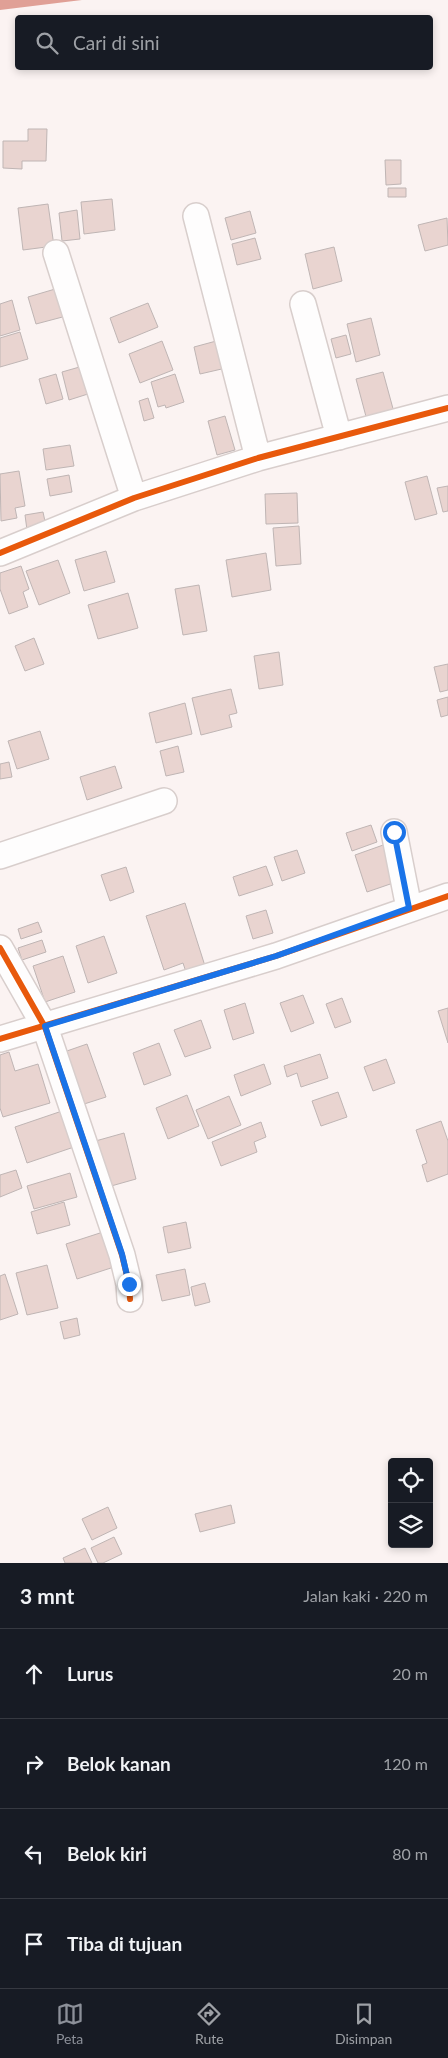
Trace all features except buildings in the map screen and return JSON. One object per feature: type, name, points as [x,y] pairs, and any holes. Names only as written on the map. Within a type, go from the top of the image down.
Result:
[{"type":"street","points":[[196,216],[258,458]]},
{"type":"street","points":[[56,253],[134,498]]},
{"type":"street","points":[[303,304],[339,437]]},
{"type":"street","points":[[0,553],[134,498],[258,458],[448,408]]},
{"type":"street","points":[[0,856],[164,800]]},
{"type":"street","points":[[394,832],[409,908]]},
{"type":"street","points":[[0,1038],[276,956],[409,908],[448,896]]},
{"type":"street","points":[[0,948],[45,1026],[122,1254],[129,1284],[130,1299]]},
{"type":"shaded area","points":[[0,0],[82,0],[0,10]]},
{"type":"cycle path","points":[[0,553],[134,498],[258,458],[448,408]]},
{"type":"cycle path","points":[[0,1039],[276,956],[448,896]]},
{"type":"cycle path","points":[[0,948],[45,1027],[122,1255],[129,1284],[130,1299]]},
{"type":"route","points":[[129,1284],[122,1254],[45,1026],[276,956],[409,908],[394,832]]}]
